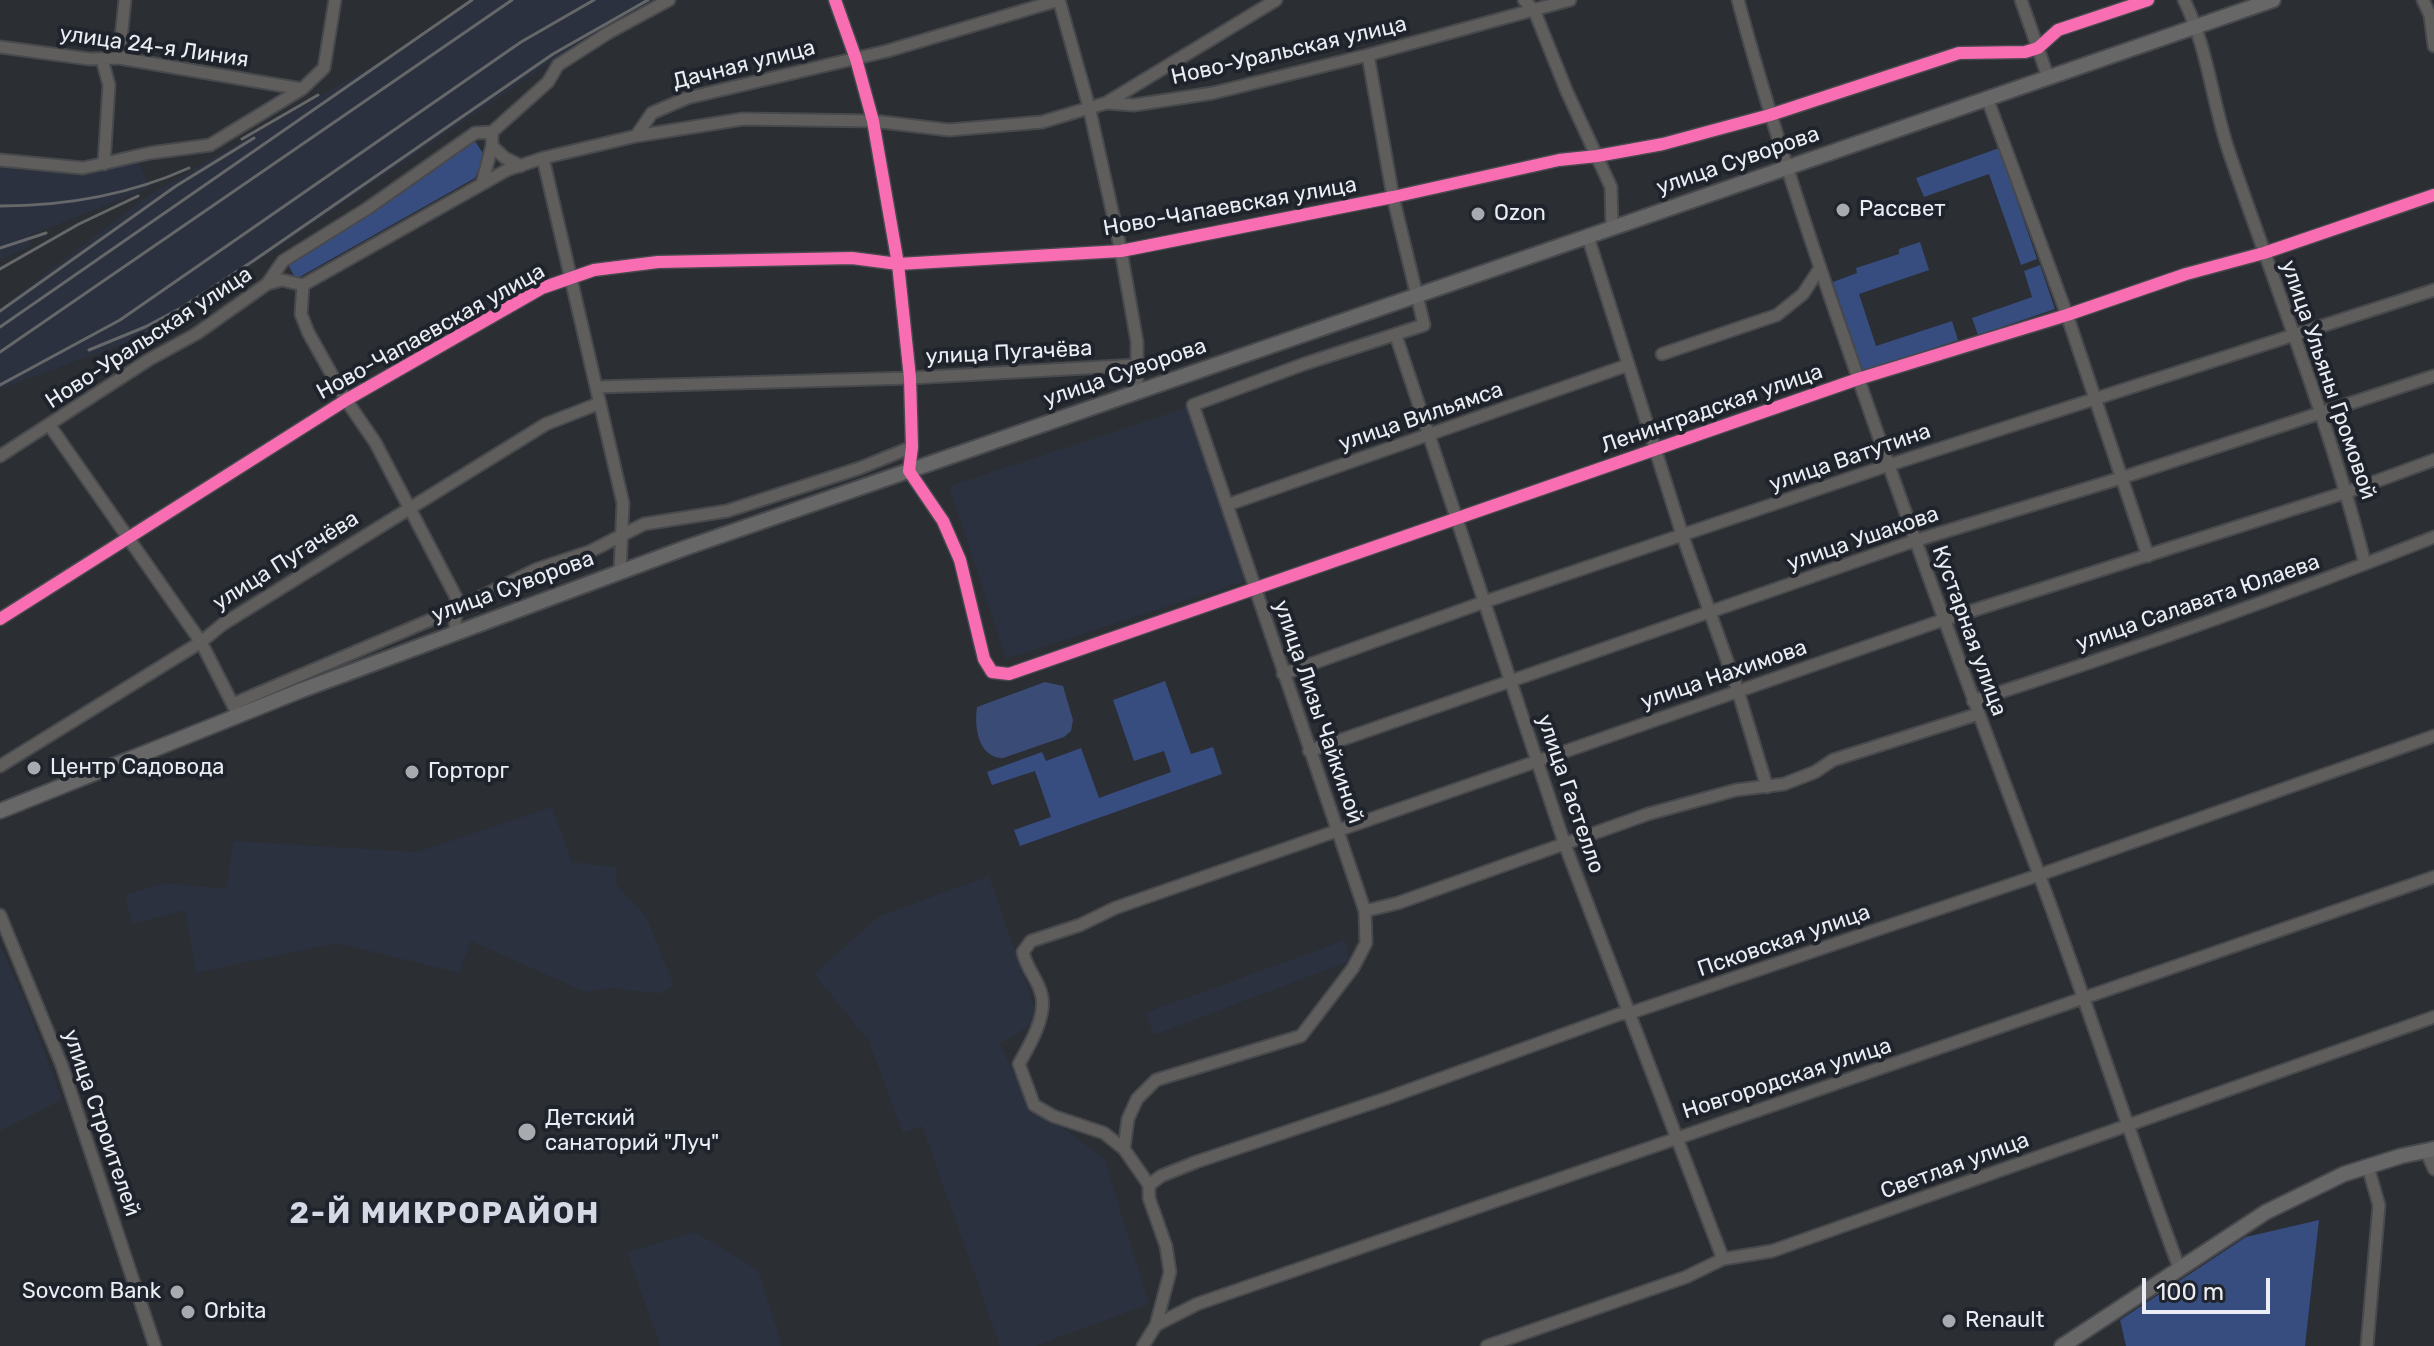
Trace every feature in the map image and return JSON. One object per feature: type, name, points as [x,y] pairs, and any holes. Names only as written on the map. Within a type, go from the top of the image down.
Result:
[{"type":"main road","name":"улица Суворова","points":[[2,806],[236,710],[620,572],[2273,0]]},
{"type":"main road","points":[[2062,1346],[2266,1212],[2328,1181],[2430,1150]]},
{"type":"street","points":[[119,58],[125,0]]},
{"type":"street","points":[[0,160],[83,168],[150,153],[210,145],[302,89],[324,68],[335,0]]},
{"type":"street","points":[[267,284],[283,261],[368,208],[475,133],[492,132],[548,82],[558,65],[669,0]]},
{"type":"street","points":[[835,0],[873,121],[898,264],[910,378],[912,447],[909,471]]},
{"type":"street","points":[[1059,0],[1089,107],[1121,251],[1137,342],[1137,392]]},
{"type":"street","name":"Дачная улица","points":[[636,136],[652,113],[677,101],[856,59],[1059,0]]},
{"type":"street","points":[[1106,103],[1276,0]]},
{"type":"street","points":[[1524,0],[1534,10],[1567,92],[1611,187],[1612,228]]},
{"type":"street","name":"Ново-Уральская улица","points":[[0,456],[150,359],[196,334],[267,284],[282,280],[303,285],[482,184],[543,158],[636,136],[743,119],[873,121],[949,130],[1042,122],[1106,103],[1134,105],[1213,93],[1570,0]]},
{"type":"street","name":"Кустарная улица","points":[[1738,0],[1786,168],[1914,541],[2039,875],[2126,1126],[2180,1270]]},
{"type":"street","points":[[2021,0],[2048,77]]},
{"type":"street","name":"Ново-Чапаевская улица","points":[[0,619],[346,400],[542,288],[594,270],[658,262],[852,258],[898,264],[1121,251],[1393,197],[1559,160],[1663,144],[1770,115],[1959,53],[2025,52],[2038,48],[2058,30],[2148,0]]},
{"type":"street","name":"улица Ульяны Громовой","points":[[2184,0],[2197,25],[2218,121],[2295,333],[2347,492],[2365,564]]},
{"type":"street","points":[[2423,0],[2430,15],[2434,46]]},
{"type":"street","name":"улица 24-я Линия","points":[[0,47],[102,59],[119,58],[302,89]]},
{"type":"street","points":[[1368,55],[1393,197],[1424,325],[1396,336]]},
{"type":"street","points":[[102,59],[109,85],[104,164]]},
{"type":"street","points":[[1987,98],[2067,315],[2148,556]]},
{"type":"street","points":[[482,184],[492,146],[492,132]]},
{"type":"street","points":[[492,146],[505,158],[521,166]]},
{"type":"street","points":[[543,158],[623,503],[620,572]]},
{"type":"street","name":"Ленинградская улица","points":[[909,471],[943,521],[960,560],[984,659],[992,672],[1009,674],[1858,379],[2067,315],[2186,274],[2264,253],[2434,195]]},
{"type":"street","points":[[1588,237],[1683,537],[1738,691],[1767,787]]},
{"type":"street","points":[[1662,354],[1777,315],[1803,294],[1820,268]]},
{"type":"street","points":[[303,285],[301,314],[308,332],[346,400],[375,442],[456,597],[455,632]]},
{"type":"street","name":"улица Ватутина","points":[[1283,674],[1484,602],[1889,465],[2434,290]]},
{"type":"street","name":"улица Лизы Чайкиной","points":[[1124,1149],[1128,1119],[1137,1099],[1156,1080],[1301,1036],[1353,968],[1366,943],[1365,911],[1193,405],[1304,364],[1396,336]]},
{"type":"street","name":"улица Гастелло","points":[[1396,336],[1565,845],[1723,1259]]},
{"type":"street","name":"улица Пугачёва","points":[[596,387],[910,378],[1137,365]]},
{"type":"street","name":"улица Вильямса","points":[[1227,505],[1628,365]]},
{"type":"street","name":"улица Ушакова","points":[[1309,751],[1914,541],[2121,478],[2434,376]]},
{"type":"street","name":"улица Пугачёва","points":[[0,766],[546,424],[600,403]]},
{"type":"street","points":[[50,426],[201,642],[236,710],[537,569],[591,551],[644,524],[727,511],[860,468],[912,447]]},
{"type":"street","name":"улица Нахимова","points":[[1124,1149],[1104,1133],[1053,1116],[1034,1105],[1019,1064],[1030,1045],[1043,1004],[1041,990],[1027,969],[1023,952],[1031,941],[1080,925],[1115,908],[1943,620],[2347,492],[2434,460]]},
{"type":"street","name":"улица Салавата Юлаева","points":[[1973,701],[2099,660],[2434,537]]},
{"type":"street","points":[[1365,911],[1398,903],[1648,814],[1736,790],[1784,784],[1815,772],[1833,760],[1978,714]]},
{"type":"street","name":"Псковская улица","points":[[1149,1185],[1161,1176],[1196,1162],[1387,1098],[1620,1014],[2039,875],[2434,736]]},
{"type":"street","name":"Новгородская улица","points":[[1156,1325],[1197,1304],[2434,877]]},
{"type":"street","name":"улица Строителей","points":[[0,915],[62,1066],[155,1346]]},
{"type":"street","name":"Светлая улица","points":[[1487,1346],[1686,1277],[1723,1259],[1772,1251],[2434,1017]]},
{"type":"street","points":[[1124,1149],[1149,1185],[1149,1198],[1166,1246],[1170,1272],[1156,1325],[1143,1346]]},
{"type":"street","points":[[2430,1150],[2434,1169]]},
{"type":"street","points":[[2367,1346],[2379,1205],[2368,1167]]},
{"type":"shaded area","points":[[469,0],[656,0],[570,49],[153,333],[0,389],[0,308],[149,195],[432,31]]},
{"type":"shaded area","points":[[475,141],[484,155],[475,178],[296,279],[287,263],[391,199]]},
{"type":"shaded area","points":[[1999,148],[2037,259],[2021,265],[1989,174],[1924,197],[1916,178]]},
{"type":"shaded area","points":[[138,160],[149,188],[29,236],[30,247],[0,260],[0,168],[87,175]]},
{"type":"shaded area","points":[[1920,242],[1929,270],[1859,294],[1876,346],[1952,321],[1958,340],[1863,372],[1833,282],[1857,273],[1856,268],[1899,254],[1899,249]]},
{"type":"shaded area","points":[[2040,265],[2055,309],[1978,335],[1972,318],[2032,297],[2024,271]]},
{"type":"shaded area","points":[[1188,407],[1245,581],[1006,659],[949,486]]},
{"type":"shaded area","points":[[1165,681],[1191,754],[1213,747],[1222,774],[1020,846],[1014,830],[1051,817],[1035,771],[992,785],[987,772],[1042,752],[1046,761],[1081,748],[1099,798],[1171,772],[1164,751],[1134,761],[1113,700]]},
{"type":"shaded area","points":[[1045,682],[1063,686],[1073,720],[1071,731],[1064,737],[1003,758],[988,753],[977,732],[977,707]]},
{"type":"shaded area","points":[[552,807],[572,862],[616,867],[616,884],[646,916],[674,985],[660,994],[610,988],[585,992],[471,941],[459,973],[337,943],[196,973],[185,910],[132,924],[125,895],[165,883],[227,889],[233,841],[417,852]]},
{"type":"shaded area","points":[[989,876],[1039,1020],[1000,1044],[1031,1109],[1055,1121],[1105,1160],[1149,1304],[1036,1346],[1000,1346],[922,1126],[903,1133],[868,1040],[814,974],[879,916]]},
{"type":"shaded area","points":[[1345,940],[1350,961],[1154,1035],[1145,1013]]},
{"type":"shaded area","points":[[0,945],[27,1005],[62,1100],[0,1131]]},
{"type":"shaded area","points":[[2319,1220],[2305,1346],[2126,1346],[2120,1320],[2246,1237]]},
{"type":"shaded area","points":[[695,1232],[758,1270],[782,1346],[660,1346],[627,1252]]},
{"type":"railway","points":[[0,327],[472,0]]},
{"type":"railway","points":[[0,352],[512,0]]},
{"type":"railway","points":[[0,385],[120,320],[521,42],[594,0]]},
{"type":"railway","points":[[89,350],[181,308],[553,54],[648,0]]},
{"type":"railway","points":[[242,139],[318,95]]},
{"type":"railway","points":[[0,311],[176,186],[254,138]]},
{"type":"railway","points":[[0,206],[49,204],[97,197],[189,168]]},
{"type":"railway","points":[[0,269],[79,224],[138,196]]},
{"type":"railway","points":[[0,248],[46,233]]},
{"type":"cycle path","points":[[835,0],[873,121],[898,264],[910,378],[912,447],[909,471],[943,521],[960,560],[984,659],[992,672],[1009,674],[1858,379],[2067,315],[2186,274],[2264,253],[2434,195]]},
{"type":"cycle path","points":[[0,619],[346,400],[542,288],[594,270],[658,262],[852,258],[898,264],[1121,251],[1393,197],[1559,160],[1663,144],[1770,115],[1959,53],[2025,52],[2038,48],[2058,30],[2148,0]]},
{"type":"place","name":"Рассвет","points":[[1843,210]]},
{"type":"place","name":"Ozon","points":[[1478,214]]},
{"type":"place","name":"Центр Садовода","points":[[34,768]]},
{"type":"place","name":"Горторг","points":[[412,772]]},
{"type":"place","name":"Детский санаторий \"Луч\"","points":[[527,1132]]},
{"type":"place","name":"Sovcom Bank","points":[[177,1292]]},
{"type":"place","name":"Orbita","points":[[188,1312]]},
{"type":"place","name":"Renault","points":[[1949,1321]]},
{"type":"district","name":"2-Й МИКРОРАЙОН","points":[[445,1214]]}]
